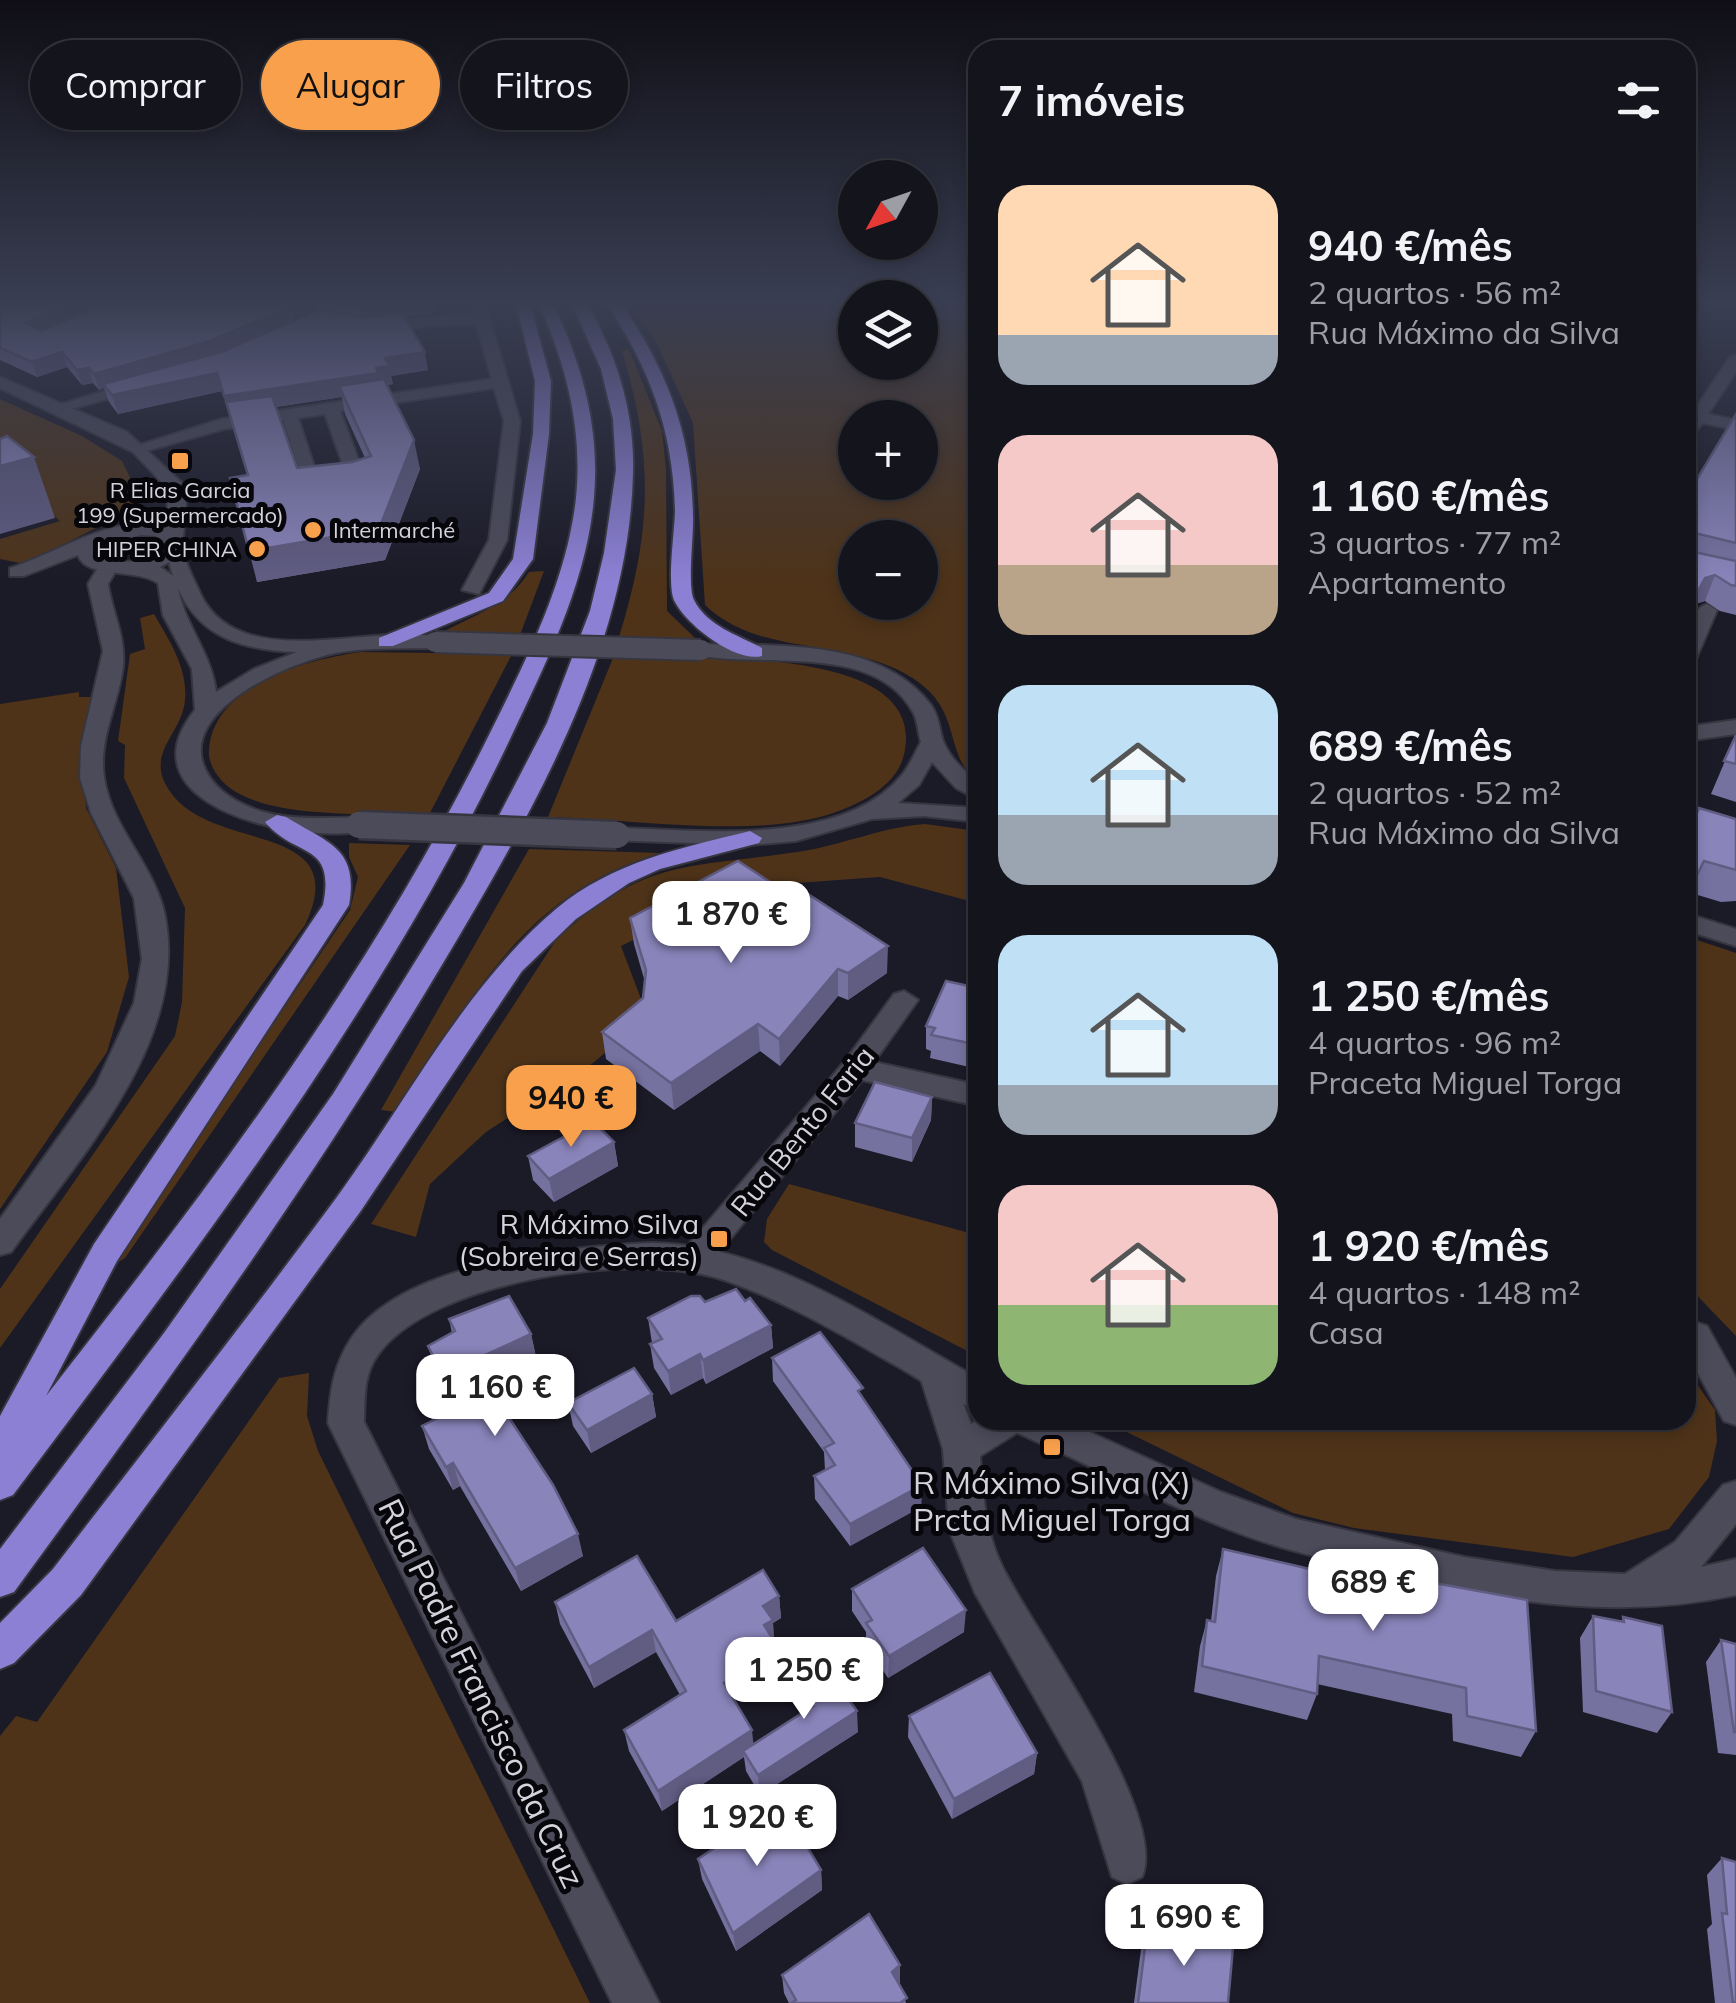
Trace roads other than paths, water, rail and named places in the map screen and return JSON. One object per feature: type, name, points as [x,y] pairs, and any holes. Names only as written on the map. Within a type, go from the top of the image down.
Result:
[{"type":"highway","points":[[386,642],[496,597],[523,559],[542,434],[543,393]]},
{"type":"highway","points":[[0,1484],[302,1076],[471,803],[564,596],[585,498],[584,413],[580,393]]},
{"type":"highway","points":[[0,1579],[226,1279],[366,1072],[492,856],[564,708],[604,597],[624,493],[615,393]]},
{"type":"highway","points":[[666,393],[672,405],[686,494],[682,598],[704,627],[755,652]]},
{"type":"highway","points":[[0,1450],[106,1253],[336,905],[341,879],[334,857],[277,822]]},
{"type":"highway","points":[[0,1650],[67,1582],[302,1268],[513,965],[566,913],[620,878],[674,857],[750,838]]},
{"type":"street","points":[[25,393],[139,448],[176,487],[174,543],[201,612],[213,625],[262,642],[435,642],[816,655],[864,668],[890,680],[926,714],[932,743],[968,786]]},
{"type":"street","points":[[56,408],[108,393]]},
{"type":"street","points":[[139,448],[222,424],[427,393]]},
{"type":"street","points":[[472,590],[498,540],[512,421],[505,393]]},
{"type":"street","points":[[1696,420],[1714,393]]},
{"type":"street","points":[[290,414],[313,490],[358,483],[331,408]]},
{"type":"street","points":[[1698,417],[1736,425]]},
{"type":"street","points":[[134,528],[161,508],[166,492],[160,470]]},
{"type":"street","points":[[0,1243],[130,1051],[154,976],[156,947],[144,890],[92,781],[98,721],[113,650],[98,584],[97,559],[107,535],[134,528],[160,530],[174,543]]},
{"type":"street","points":[[143,564],[174,543]]},
{"type":"street","points":[[8,573],[97,559],[143,564],[167,580],[174,615],[202,669],[206,710]]},
{"type":"street","points":[[1696,634],[1707,610]]},
{"type":"street","points":[[340,645],[242,682],[206,710],[189,746],[191,768],[198,782],[237,810],[277,822],[750,838],[830,827],[868,812],[908,786],[924,766],[932,743]]},
{"type":"street","points":[[1696,732],[1736,727]]},
{"type":"street","points":[[868,812],[924,809],[968,814]]},
{"type":"street","points":[[1696,925],[1736,938]]},
{"type":"street","name":"Rua Bento Faria","points":[[696,1260],[856,1068],[904,1000]]},
{"type":"street","points":[[856,1068],[968,1094]]},
{"type":"street","name":"Rua Padre Francisco da Cruz","points":[[636,2003],[346,1423],[345,1380],[364,1348],[392,1321],[442,1290],[513,1269],[613,1258],[696,1260]]},
{"type":"street","points":[[696,1260],[780,1289],[968,1390]]},
{"type":"street","points":[[1696,1336],[1736,1368]]},
{"type":"street","points":[[1696,1341],[1736,1410]]},
{"type":"street","points":[[936,1372],[960,1449],[968,1530],[988,1580],[1101,1772],[1127,1862]]},
{"type":"street","points":[[960,1449],[991,1430]]},
{"type":"street","points":[[1049,1430],[1270,1528],[1459,1574],[1527,1586],[1628,1593],[1695,1588],[1736,1577]]},
{"type":"street","points":[[1628,1593],[1688,1554],[1736,1497]]},
{"type":"place","name":"R Elias Garcia 199 (Supermercado)","points":[[180,461]]},
{"type":"place","name":"Intermarché","points":[[313,530]]},
{"type":"place","name":"HIPER CHINA","points":[[257,549]]},
{"type":"place","name":"R Máximo Silva (Sobreira e Serras)","points":[[719,1239]]},
{"type":"place","name":"R Máximo Silva (X) Prcta Miguel Torga","points":[[1052,1447]]}]
